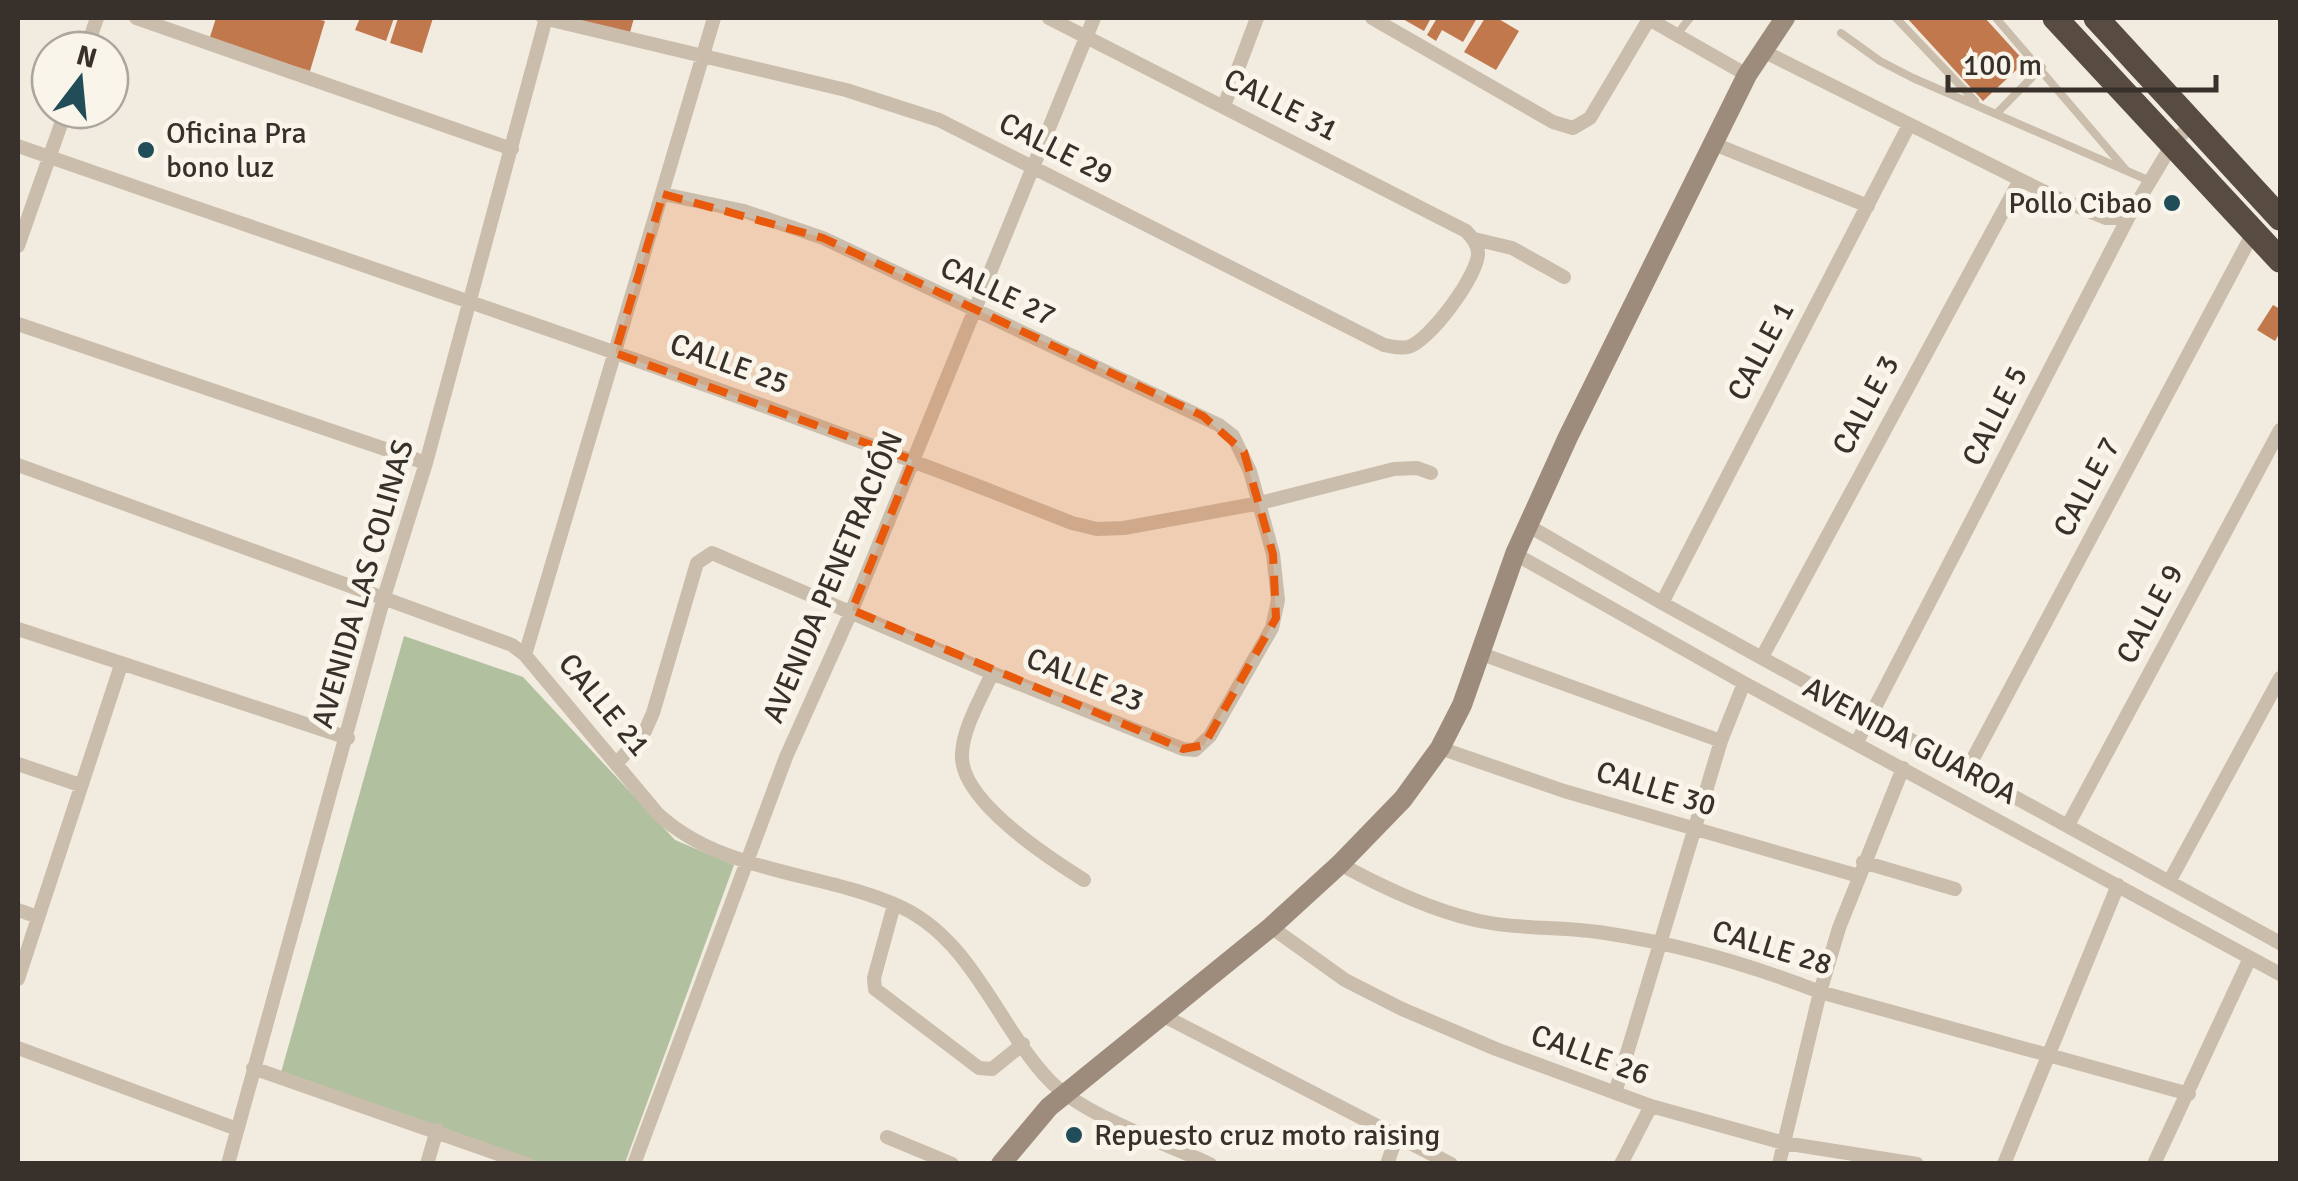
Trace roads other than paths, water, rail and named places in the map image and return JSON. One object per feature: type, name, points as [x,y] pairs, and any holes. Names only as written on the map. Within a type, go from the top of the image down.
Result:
[{"type":"highway","points":[[2055,18],[2280,260]]},
{"type":"highway","points":[[2096,18],[2277,206]]},
{"type":"main road","points":[[1007,1162],[1050,1107],[1271,927],[1340,864],[1402,800],[1440,748],[1462,705],[1515,554],[1609,351],[1747,75],[1784,18]]},
{"type":"street","points":[[136,18],[512,149]]},
{"type":"street","name":"AVENIDA LAS COLINAS","points":[[228,1164],[384,597],[426,463],[545,18]]},
{"type":"street","name":"CALLE 29","points":[[545,18],[846,90],[938,120],[1366,336],[1396,347],[1421,341],[1436,326],[1474,272],[1476,245]]},
{"type":"street","points":[[525,654],[714,18]]},
{"type":"street","name":"CALLE 31","points":[[1049,18],[1466,231],[1476,245],[1512,248],[1564,277]]},
{"type":"street","name":"AVENIDA PENETRACIÓN","points":[[634,1164],[744,860],[852,610],[1094,18]]},
{"type":"street","points":[[1224,106],[1258,18]]},
{"type":"street","points":[[1372,18],[1553,122],[1572,128],[1590,118],[1648,18],[1747,75]]},
{"type":"street","points":[[1762,50],[2098,216],[2128,218]]},
{"type":"street","name":"CALLE 5","points":[[1857,742],[2128,218],[2172,143],[2194,122]]},
{"type":"street","name":"CALLE 1","points":[[1662,603],[1909,125]]},
{"type":"street","points":[[18,246],[59,130]]},
{"type":"street","points":[[1714,144],[1868,206]]},
{"type":"street","name":"CALLE 25","points":[[18,146],[614,352],[913,460],[1072,523],[1098,529],[1124,528],[1260,503],[1394,469],[1431,472]]},
{"type":"street","name":"CALLE 3","points":[[1762,658],[2020,180]]},
{"type":"street","name":"CALLE 27","points":[[664,194],[744,212],[823,238],[1219,426],[1233,436],[1244,452],[1260,503]]},
{"type":"street","name":"CALLE 7","points":[[1968,768],[2254,232]]},
{"type":"street","points":[[18,324],[426,463]]},
{"type":"street","name":"CALLE 9","points":[[2068,825],[2280,430]]},
{"type":"street","name":"CALLE 21","points":[[18,465],[497,638],[525,654],[668,822],[692,840],[744,860],[894,905],[924,921],[978,978],[1022,1044],[1066,1094],[1210,1164]]},
{"type":"street","name":"CALLE 23","points":[[617,764],[648,724],[697,563],[712,553],[992,672],[1183,749],[1195,750],[1210,736],[1276,618],[1275,568],[1260,503]]},
{"type":"street","name":"AVENIDA GUAROA","points":[[1528,524],[1662,603],[2279,939]]},
{"type":"street","name":"AVENIDA GUAROA","points":[[1515,554],[2280,974]]},
{"type":"street","points":[[18,629],[348,738]]},
{"type":"street","points":[[1478,653],[1720,742]]},
{"type":"street","points":[[18,979],[121,665]]},
{"type":"street","points":[[992,672],[963,743],[962,762],[967,776],[1000,818],[1054,862],[1084,880]]},
{"type":"street","points":[[2169,882],[2280,678]]},
{"type":"street","points":[[1615,1093],[1720,742],[1744,683]]},
{"type":"street","name":"CALLE 30","points":[[1440,748],[1564,791],[1693,829],[1955,889]]},
{"type":"street","points":[[18,764],[80,785]]},
{"type":"street","points":[[1778,1164],[1820,992],[1861,869],[1903,768]]},
{"type":"street","name":"CALLE 28","points":[[1340,864],[1376,883],[1474,920],[1603,932],[1660,944],[2188,1094]]},
{"type":"street","points":[[2004,1164],[2118,885]]},
{"type":"street","points":[[894,905],[874,978],[875,989],[978,1068],[992,1069],[1022,1044]]},
{"type":"street","points":[[18,910],[38,917]]},
{"type":"street","name":"CALLE 26","points":[[1271,927],[1372,995],[1496,1050],[1651,1106],[1784,1144],[1917,1164]]},
{"type":"street","points":[[2154,1164],[2250,958]]},
{"type":"street","points":[[1160,1014],[1451,1164]]},
{"type":"street","points":[[18,1048],[237,1129]]},
{"type":"street","points":[[253,1068],[527,1164]]},
{"type":"street","points":[[1621,1164],[1651,1106]]},
{"type":"street","points":[[427,1164],[437,1130]]},
{"type":"street","points":[[1387,1164],[1397,1136]]},
{"type":"street","points":[[887,1138],[952,1164]]},
{"type":"lane","points":[[1677,34],[1690,18]]},
{"type":"lane","points":[[1896,18],[1978,105]]},
{"type":"lane","points":[[1996,18],[2042,67],[2128,172]]},
{"type":"lane","points":[[1840,33],[1913,78],[2150,181]]},
{"type":"lane","points":[[1998,113],[2042,67]]},
{"type":"place","name":"Oficina Pra bono luz","points":[[146,150]]},
{"type":"place","name":"Pollo Cibao","points":[[2172,203]]},
{"type":"place","name":"Repuesto cruz moto raising","points":[[1074,1135]]}]
